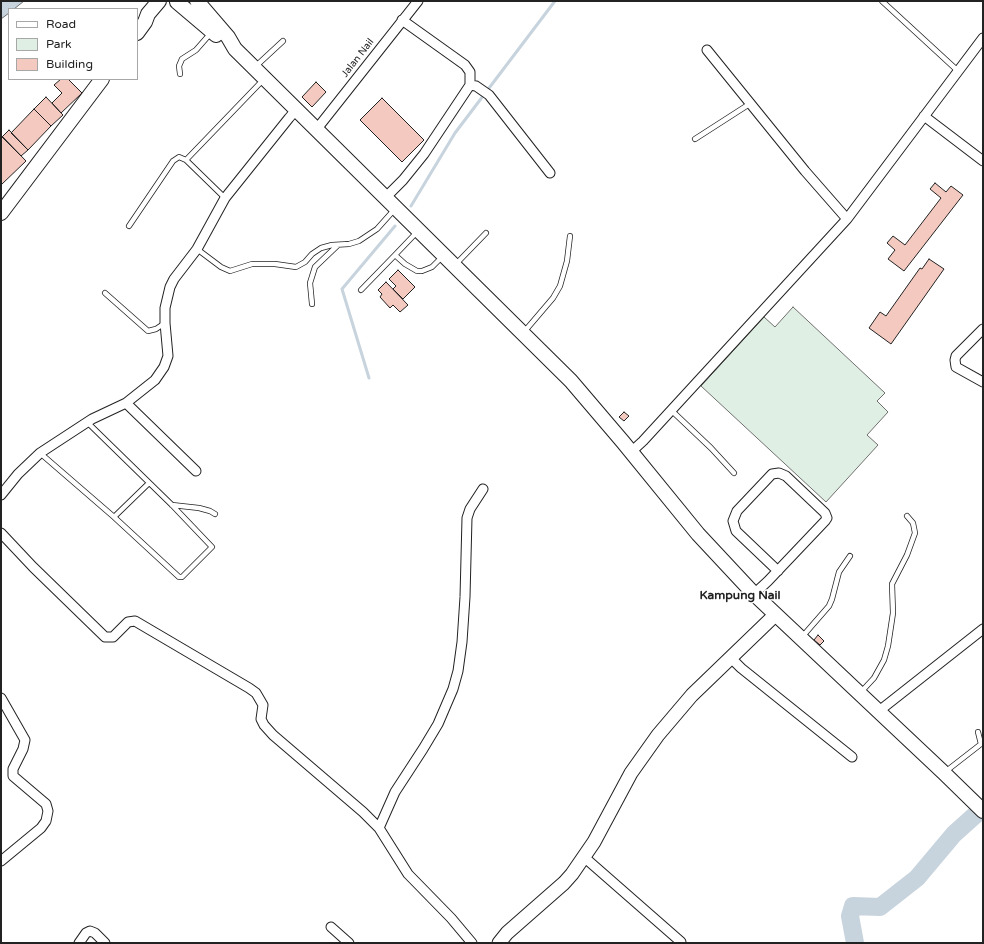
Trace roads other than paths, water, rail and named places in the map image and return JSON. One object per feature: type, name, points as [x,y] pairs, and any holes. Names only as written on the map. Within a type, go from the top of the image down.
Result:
[{"type":"main road","points":[[141,28],[148,14],[159,1]]},
{"type":"main road","points":[[141,28],[176,1],[212,32],[235,49],[523,333],[580,392],[698,534],[754,594],[983,811]]},
{"type":"main road","points":[[197,1],[228,37],[235,49]]},
{"type":"main road","points":[[4,206],[101,80]]},
{"type":"street","name":"Jalan Nail","points":[[316,130],[418,1]]},
{"type":"street","points":[[385,198],[403,180],[424,154],[470,85],[470,72],[465,65],[402,20]]},
{"type":"street","points":[[631,452],[643,441],[847,219],[983,38]]},
{"type":"street","points":[[707,50],[805,171],[847,219]]},
{"type":"street","points":[[470,85],[476,86],[486,92],[550,173]]},
{"type":"street","points":[[1,495],[18,474],[40,453],[87,422],[126,403],[155,380],[164,367],[168,356],[165,308],[170,287],[174,279],[197,249],[225,198],[296,110]]},
{"type":"street","points":[[924,116],[983,161]]},
{"type":"street","points":[[983,329],[956,356],[955,363],[956,366],[983,382]]},
{"type":"street","points":[[126,403],[196,471]]},
{"type":"street","points":[[754,594],[778,571],[827,518],[825,513],[786,476],[779,473],[772,474],[737,511],[733,521],[736,531],[778,571]]},
{"type":"street","points":[[379,828],[396,792],[438,724],[453,688],[458,671],[462,642],[467,518],[470,509],[483,489]]},
{"type":"street","points":[[1,533],[33,568],[105,636],[113,637],[128,622],[135,621],[256,693],[262,702],[264,709],[262,719],[264,725],[273,735],[363,812],[379,828],[408,874],[451,918],[472,943]]},
{"type":"street","points":[[499,943],[564,883],[584,857],[642,756],[658,735],[692,695],[775,615]]},
{"type":"street","points":[[879,711],[983,629]]},
{"type":"street","points":[[731,658],[741,668],[852,757]]},
{"type":"street","points":[[1,698],[25,740],[23,749],[13,769],[13,776],[46,804],[48,811],[46,821],[41,828],[1,861]]},
{"type":"street","points":[[584,857],[681,942]]},
{"type":"street","points":[[331,927],[349,943]]},
{"type":"street","points":[[79,943],[86,933],[90,931],[95,933],[105,943]]},
{"type":"lane","points":[[882,1],[958,71]]},
{"type":"lane","points":[[180,74],[179,66],[182,59],[196,50],[212,32]]},
{"type":"lane","points":[[254,68],[283,42]]},
{"type":"lane","points":[[186,160],[264,78]]},
{"type":"lane","points":[[695,139],[751,103]]},
{"type":"lane","points":[[129,226],[173,161],[179,157],[186,160],[225,198]]},
{"type":"lane","points":[[197,249],[221,267],[230,271],[252,264],[275,264],[296,267],[305,262],[312,254],[321,248],[349,244],[372,233],[396,209]]},
{"type":"lane","points":[[361,290],[418,230]]},
{"type":"lane","points":[[454,266],[486,233]]},
{"type":"lane","points":[[523,333],[553,298],[560,286],[567,261],[570,236]]},
{"type":"lane","points":[[312,304],[310,283],[314,267],[338,245]]},
{"type":"lane","points":[[395,255],[405,264],[417,271],[422,271],[432,267],[443,255]]},
{"type":"lane","points":[[105,293],[148,331],[156,330],[165,323]]},
{"type":"lane","points":[[671,410],[711,448],[734,473]]},
{"type":"lane","points":[[40,453],[181,578],[212,547],[172,505],[87,422]]},
{"type":"lane","points":[[114,517],[149,483]]},
{"type":"lane","points":[[172,505],[200,508],[215,514]]},
{"type":"lane","points":[[860,694],[874,678],[884,660],[888,646],[893,613],[892,584],[907,555],[915,533],[913,523],[907,516]]},
{"type":"lane","points":[[800,639],[829,606],[838,572],[850,556]]},
{"type":"lane","points":[[944,773],[981,744],[978,732]]},
{"type":"waterway","points":[[411,206],[455,133],[555,1]]},
{"type":"waterway","points":[[369,378],[342,289],[395,226]]},
{"type":"waterway","points":[[855,943],[850,916],[853,906],[880,907],[917,878],[954,834],[983,808]]},
{"type":"district","name":"Kampung Nail","points":[[740,596]]}]
